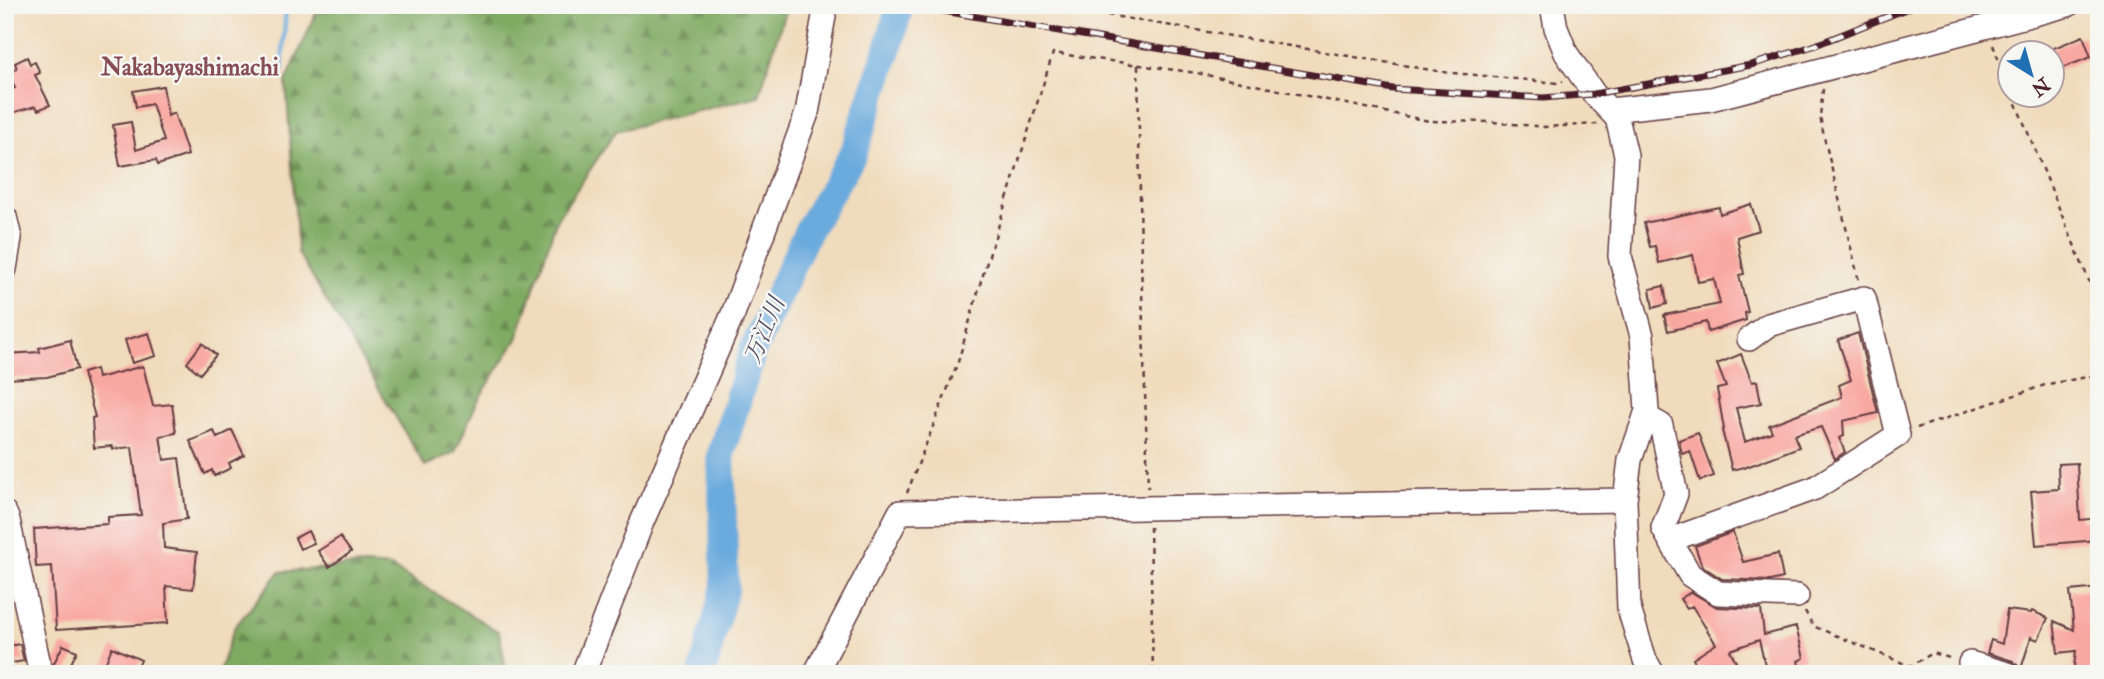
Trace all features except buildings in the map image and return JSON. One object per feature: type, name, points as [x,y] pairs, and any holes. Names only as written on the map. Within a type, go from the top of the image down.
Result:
[{"type":"street","points":[[1552,5],[1556,28],[1566,53],[1580,76],[1614,114],[1626,155],[1620,256],[1642,336],[1647,411],[1630,460],[1625,500],[1629,609],[1645,660],[1653,674]]},
{"type":"street","points":[[1614,114],[1711,99],[2068,5]]},
{"type":"street","points":[[583,674],[642,522],[733,314],[807,113],[824,16]]},
{"type":"street","points":[[5,217],[10,238],[5,269]]},
{"type":"street","points":[[1670,540],[1815,488],[1898,435],[1864,298],[1768,326],[1749,339]]},
{"type":"street","points":[[1645,416],[1661,425],[1676,494],[1663,528],[1690,575],[1718,593],[1797,596]]},
{"type":"street","points":[[815,674],[900,512],[1625,500]]},
{"type":"street","points":[[5,513],[9,520],[41,674]]},
{"type":"street","points":[[1969,663],[2008,674]]},
{"type":"path","points":[[1078,10],[1443,72],[1558,83],[1580,76]]},
{"type":"path","points":[[1982,27],[1996,52]]},
{"type":"path","points":[[900,512],[958,362],[1053,52],[1198,73],[1429,121],[1492,122],[1545,127],[1600,124],[1614,114]]},
{"type":"path","points":[[1138,65],[1140,259],[1153,674]]},
{"type":"path","points":[[1825,70],[1820,116],[1864,298]]},
{"type":"path","points":[[2018,108],[2099,305]]},
{"type":"path","points":[[1898,435],[2048,384],[2099,375]]},
{"type":"path","points":[[1797,596],[1813,625],[1910,666],[1933,653],[1969,663]]},
{"type":"green space","points":[[353,5],[787,5],[759,96],[616,131],[557,219],[517,339],[477,402],[455,452],[425,466],[298,253],[286,82],[316,13]]},
{"type":"green space","points":[[365,565],[391,567],[499,632],[507,674],[218,674],[234,628],[280,572]]},
{"type":"waterway","points":[[282,70],[286,5]]},
{"type":"waterway","name":"万江川","points":[[702,674],[725,587],[721,454],[753,350],[808,230],[853,154],[900,5]]},
{"type":"railway","points":[[909,5],[1393,89],[1543,98],[1594,94],[1751,65],[1813,46],[1916,5]]},
{"type":"district","name":"Nakabayashimachi","points":[[190,67]]}]
